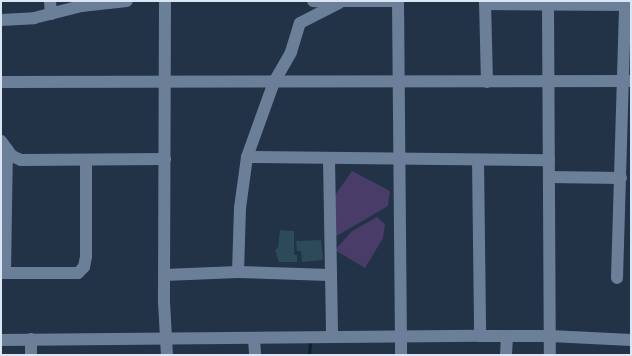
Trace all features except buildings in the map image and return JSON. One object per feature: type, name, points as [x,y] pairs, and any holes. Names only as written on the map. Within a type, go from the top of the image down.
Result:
[{"type":"street","points":[[50,1],[51,14]]},
{"type":"street","points":[[1,20],[34,18],[81,6],[127,1]]},
{"type":"street","points":[[165,1],[166,159],[164,274],[167,355]]},
{"type":"street","points":[[313,1],[398,1],[401,355]]},
{"type":"street","points":[[238,272],[240,208],[247,157],[274,82],[291,52],[300,23],[338,2]]},
{"type":"street","points":[[487,82],[485,2],[548,5],[627,4],[627,81],[617,278]]},
{"type":"street","points":[[548,5],[550,355]]},
{"type":"street","points":[[1,82],[627,81]]},
{"type":"street","points":[[4,145],[12,156],[21,160],[166,159]]},
{"type":"street","points":[[4,145],[3,273],[78,273],[84,268],[86,258],[86,160]]},
{"type":"street","points":[[247,157],[400,160],[549,160]]},
{"type":"street","points":[[329,159],[332,337]]},
{"type":"street","points":[[478,160],[480,336]]},
{"type":"street","points":[[549,176],[621,178]]},
{"type":"street","points":[[164,274],[238,272],[330,275]]},
{"type":"street","points":[[1,340],[167,340],[401,336],[550,336],[631,340]]},
{"type":"street","points":[[506,355],[507,336]]},
{"type":"street","points":[[254,339],[255,355]]},
{"type":"street","points":[[32,340],[32,355]]},
{"type":"shaded area","points":[[352,171],[390,191],[388,206],[333,238],[331,201]]},
{"type":"shaded area","points":[[377,217],[385,224],[383,238],[365,268],[335,250],[352,231]]},
{"type":"waterway","points":[[309,355],[310,344]]}]
